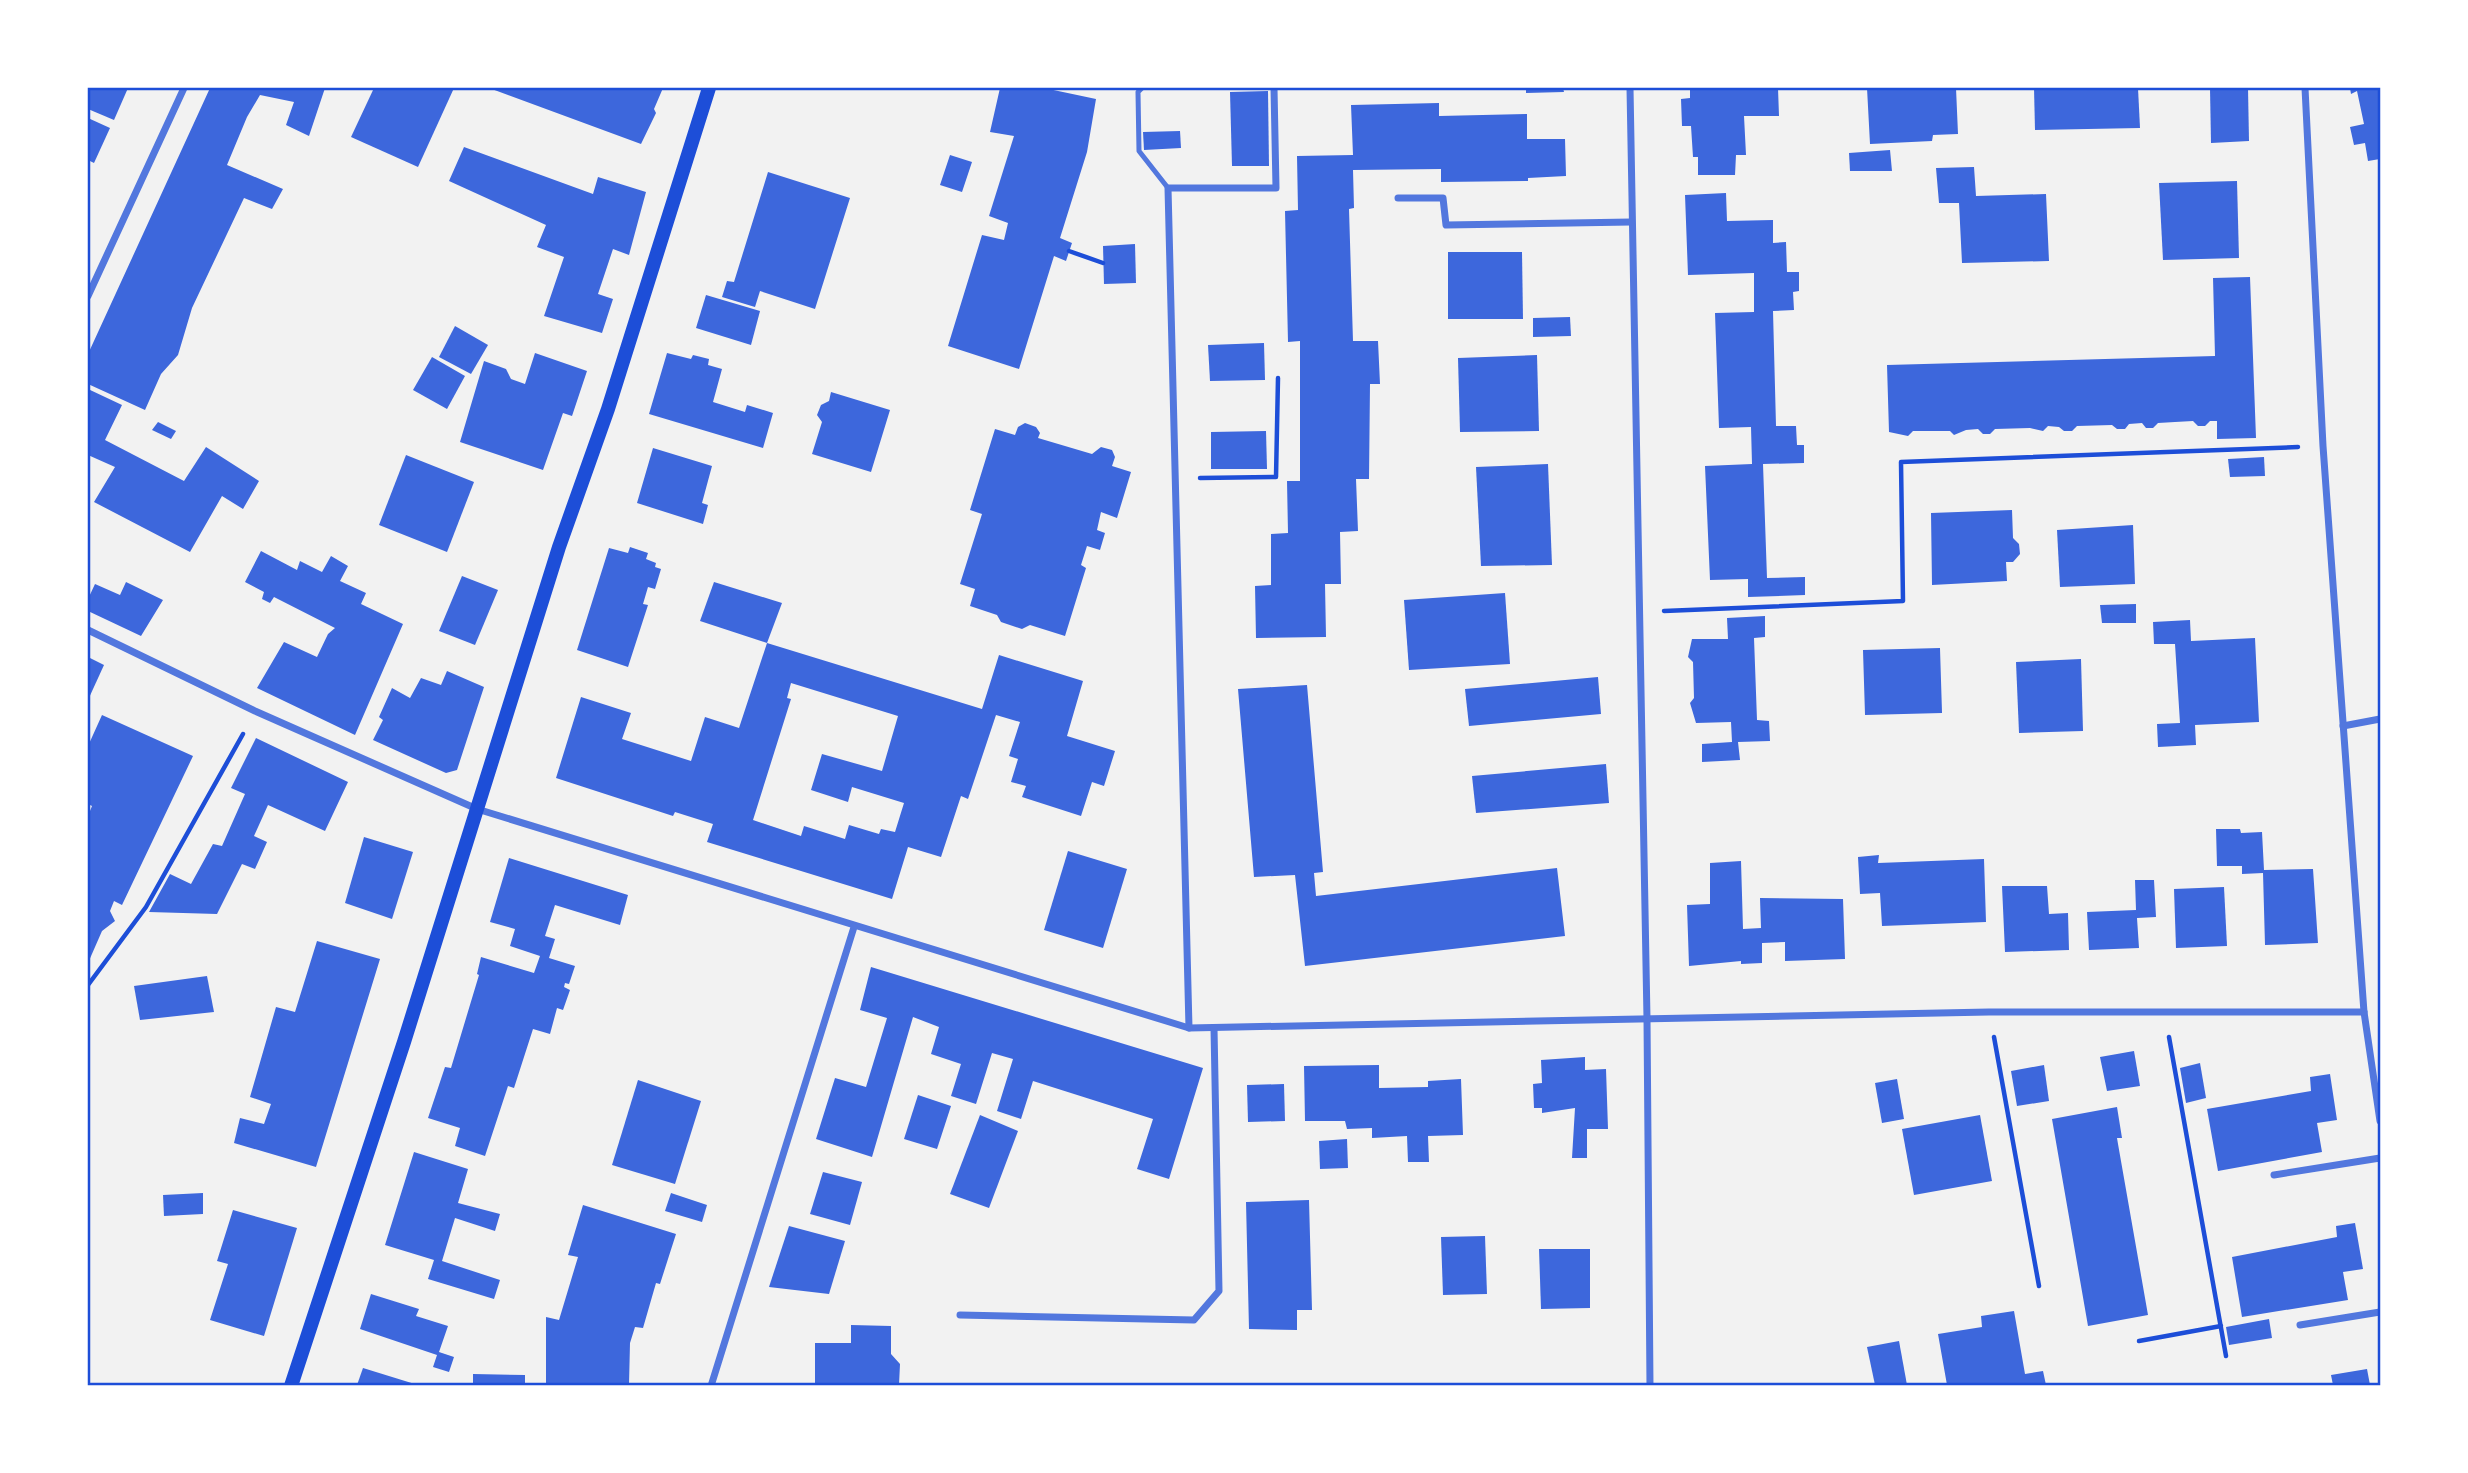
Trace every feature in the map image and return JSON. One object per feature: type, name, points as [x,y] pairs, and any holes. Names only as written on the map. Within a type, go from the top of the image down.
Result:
[{"type":"main road","points":[[291,1385],[559,547],[608,409],[709,88]]},
{"type":"street","points":[[88,296],[184,88]]},
{"type":"street","points":[[1189,1028],[1168,188],[1276,188],[1274,88]]},
{"type":"street","points":[[1630,88],[1647,1019],[1650,1385]]},
{"type":"street","points":[[2305,88],[2323,446],[2364,1012],[2381,1121]]},
{"type":"street","points":[[1398,198],[1443,198],[1447,225],[1631,222]]},
{"type":"street","points":[[88,631],[255,711],[477,809],[1189,1028],[1989,1012],[2364,1012]]},
{"type":"street","points":[[2343,726],[2381,719]]},
{"type":"street","points":[[711,1385],[854,927]]},
{"type":"street","points":[[960,1315],[1195,1320],[1219,1291],[1214,1028]]},
{"type":"street","points":[[2274,1175],[2381,1158]]},
{"type":"street","points":[[2300,1325],[2381,1312]]},
{"type":"lane","points":[[1142,88],[1138,92],[1139,150],[1168,188]]},
{"type":"path","points":[[1069,251],[1103,263]]},
{"type":"path","points":[[1176,478],[1276,477],[1278,379]]},
{"type":"path","points":[[1639,612],[1903,601],[1901,462],[2323,446]]},
{"type":"path","points":[[88,985],[146,907],[255,711]]},
{"type":"path","points":[[1989,1012],[2039,1286]]},
{"type":"path","points":[[2165,1012],[2226,1356]]},
{"type":"path","points":[[2139,1341],[2221,1326]]},
{"type":"building","points":[[88,88],[128,88],[114,120],[88,109]]},
{"type":"building","points":[[210,88],[325,88],[309,136],[286,125],[294,102],[260,95],[247,117],[227,165],[283,189],[272,209],[244,198],[192,308],[178,355],[161,374],[145,410],[88,384],[88,354]]},
{"type":"building","points":[[374,88],[454,88],[418,167],[351,137]]},
{"type":"building","points":[[489,88],[663,88],[654,109],[656,113],[641,144]]},
{"type":"building","points":[[1000,88],[1044,88],[1096,99],[1087,152],[1060,238],[1072,243],[1066,261],[1054,256],[1019,369],[948,346],[982,235],[1004,240],[1008,223],[989,216],[1014,136],[990,132]]},
{"type":"building","points":[[1526,88],[1563,88],[1564,92],[1526,93]]},
{"type":"building","points":[[1690,88],[1778,88],[1779,116],[1744,116],[1746,155],[1736,155],[1735,175],[1698,175],[1698,157],[1693,157],[1691,126],[1682,126],[1681,99],[1690,98]]},
{"type":"building","points":[[1867,88],[1956,88],[1958,134],[1933,135],[1932,141],[1870,144]]},
{"type":"building","points":[[2034,88],[2138,88],[2140,128],[2035,130]]},
{"type":"building","points":[[2210,88],[2248,88],[2249,141],[2211,143]]},
{"type":"building","points":[[2350,88],[2380,88],[2380,159],[2368,161],[2365,143],[2354,145],[2350,127],[2364,124],[2357,91],[2351,94]]},
{"type":"building","points":[[1268,91],[1269,166],[1232,166],[1230,92]]},
{"type":"building","points":[[1439,103],[1439,116],[1527,114],[1527,139],[1565,139],[1566,176],[1528,178],[1528,181],[1441,182],[1441,169],[1353,170],[1354,208],[1349,209],[1353,341],[1378,341],[1380,384],[1370,384],[1369,479],[1356,479],[1358,531],[1340,532],[1341,584],[1325,584],[1326,637],[1256,638],[1255,586],[1271,585],[1271,534],[1288,533],[1287,481],[1300,481],[1300,341],[1288,342],[1285,211],[1298,210],[1297,156],[1353,155],[1351,105]]},
{"type":"building","points":[[88,118],[110,128],[94,163],[88,160]]},
{"type":"building","points":[[1180,131],[1181,148],[1144,150],[1143,132]]},
{"type":"building","points":[[464,147],[593,194],[598,177],[646,192],[629,255],[613,249],[598,294],[613,299],[602,333],[544,316],[564,257],[537,247],[546,225],[449,181]]},
{"type":"building","points":[[1890,150],[1892,171],[1850,171],[1849,153]]},
{"type":"building","points":[[950,155],[972,162],[962,192],[940,185]]},
{"type":"building","points":[[1974,167],[1976,196],[2046,194],[2049,261],[1962,263],[1959,203],[1939,203],[1936,168]]},
{"type":"building","points":[[768,172],[850,198],[815,309],[760,291],[755,307],[722,297],[727,281],[734,282]]},
{"type":"building","points":[[2237,181],[2239,258],[2163,260],[2159,183]]},
{"type":"building","points":[[1726,193],[1727,221],[1773,220],[1773,243],[1786,242],[1787,272],[1799,272],[1799,291],[1793,292],[1794,310],[1773,311],[1776,426],[1796,426],[1797,445],[1804,445],[1804,463],[1763,464],[1767,578],[1805,577],[1805,595],[1748,597],[1748,579],[1710,580],[1705,466],[1752,464],[1751,427],[1719,428],[1715,313],[1754,312],[1754,273],[1688,275],[1685,195]]},
{"type":"building","points":[[1135,244],[1136,283],[1104,284],[1103,246]]},
{"type":"building","points":[[1448,252],[1522,252],[1523,319],[1448,319]]},
{"type":"building","points":[[2250,277],[2256,438],[2217,439],[2217,421],[2210,421],[2205,426],[2198,426],[2193,421],[2158,423],[2153,428],[2146,428],[2142,423],[2129,424],[2125,429],[2117,429],[2112,425],[2077,426],[2072,431],[2048,426],[2043,431],[2030,428],[1995,429],[1990,434],[1983,434],[1978,429],[1954,435],[1950,431],[1913,431],[1908,436],[1889,432],[1887,365],[2215,356],[2213,278]]},
{"type":"building","points":[[706,295],[760,311],[751,345],[696,328]]},
{"type":"building","points":[[1570,317],[1571,336],[1533,337],[1533,318]]},
{"type":"building","points":[[455,326],[488,345],[471,374],[439,357]]},
{"type":"building","points":[[1264,343],[1265,380],[1210,381],[1208,345]]},
{"type":"building","points":[[535,353],[587,371],[572,416],[563,413],[543,470],[460,442],[484,361],[506,369],[511,379],[525,384]]},
{"type":"building","points":[[667,353],[691,359],[693,355],[709,359],[708,365],[722,369],[713,402],[745,412],[747,405],[773,413],[763,448],[649,414]]},
{"type":"building","points":[[1537,355],[1539,431],[1460,432],[1458,358]]},
{"type":"building","points":[[432,357],[465,376],[447,409],[413,390]]},
{"type":"building","points":[[88,389],[122,405],[105,440],[184,481],[206,447],[259,481],[243,509],[222,496],[190,552],[94,502],[115,467],[88,455]]},
{"type":"building","points":[[831,392],[890,410],[871,472],[812,454],[822,422],[817,415],[821,405],[829,401]]},
{"type":"building","points":[[158,422],[176,431],[171,439],[152,430]]},
{"type":"building","points":[[1025,423],[1036,427],[1040,433],[1038,438],[1092,454],[1101,447],[1112,450],[1115,457],[1112,466],[1131,472],[1117,518],[1101,512],[1097,530],[1105,533],[1100,550],[1087,546],[1081,565],[1086,568],[1065,636],[1030,625],[1022,629],[1001,622],[997,615],[970,606],[975,589],[960,584],[982,514],[970,510],[995,429],[1015,435],[1018,427]]},
{"type":"building","points":[[1266,431],[1267,469],[1211,469],[1211,432]]},
{"type":"building","points":[[653,448],[712,466],[702,503],[708,505],[703,524],[637,503]]},
{"type":"building","points":[[406,455],[474,482],[447,552],[379,525]]},
{"type":"building","points":[[2264,457],[2265,476],[2230,477],[2228,459]]},
{"type":"building","points":[[1548,464],[1552,565],[1481,566],[1476,467]]},
{"type":"building","points":[[2012,510],[2013,538],[2019,544],[2020,554],[2013,562],[2006,562],[2007,581],[1932,585],[1931,513]]},
{"type":"building","points":[[2133,525],[2135,584],[2060,587],[2057,530]]},
{"type":"building","points":[[630,547],[648,553],[646,559],[656,563],[655,567],[661,569],[655,589],[648,587],[643,604],[648,605],[628,667],[577,650],[609,548],[628,553]]},
{"type":"building","points":[[261,551],[297,570],[300,561],[322,572],[331,556],[348,566],[340,581],[366,593],[361,604],[403,624],[355,735],[257,688],[284,642],[317,657],[328,634],[335,628],[274,597],[270,603],[262,599],[264,592],[245,582]]},
{"type":"building","points":[[462,576],[498,590],[475,645],[439,631]]},
{"type":"building","points":[[126,582],[163,600],[141,636],[88,611],[88,599],[95,584],[120,595]]},
{"type":"building","points":[[714,582],[782,603],[767,643],[700,621]]},
{"type":"building","points":[[1505,593],[1510,664],[1409,670],[1404,600]]},
{"type":"building","points":[[2136,604],[2136,623],[2102,623],[2100,605]]},
{"type":"building","points":[[1765,616],[1765,637],[1754,638],[1757,720],[1769,721],[1770,741],[1738,742],[1740,760],[1702,762],[1702,744],[1732,742],[1731,722],[1696,723],[1690,703],[1694,698],[1693,662],[1688,657],[1692,639],[1728,639],[1727,618]]},
{"type":"building","points":[[2190,620],[2191,641],[2255,638],[2259,722],[2195,725],[2196,745],[2158,747],[2157,724],[2180,723],[2175,644],[2154,644],[2153,622]]},
{"type":"building","points":[[767,643],[982,709],[999,655],[1083,681],[1067,736],[1115,751],[1104,786],[1092,782],[1081,816],[1022,797],[1026,786],[1011,782],[1018,759],[1009,756],[1020,722],[996,715],[968,799],[961,796],[941,857],[908,847],[892,899],[707,842],[713,824],[675,812],[673,816],[556,778],[581,697],[631,713],[622,739],[691,761],[705,717],[739,728]],"holes":[[[791,683],[898,716],[882,771],[822,754],[811,790],[848,802],[852,787],[904,803],[895,832],[881,829],[879,834],[849,825],[845,839],[804,826],[801,836],[753,820],[791,699],[787,698]]]},
{"type":"building","points":[[1940,648],[1942,713],[1865,715],[1863,650]]},
{"type":"building","points":[[88,657],[104,665],[88,700]]},
{"type":"building","points":[[2081,659],[2083,731],[2019,733],[2016,662]]},
{"type":"building","points":[[447,671],[484,687],[457,770],[446,773],[373,740],[383,720],[379,717],[392,688],[410,698],[421,678],[441,685]]},
{"type":"building","points":[[1598,677],[1601,714],[1469,726],[1465,689]]},
{"type":"building","points":[[1307,685],[1323,872],[1314,873],[1316,896],[1557,868],[1565,936],[1305,966],[1295,875],[1254,877],[1238,689]]},
{"type":"building","points":[[102,715],[193,756],[122,905],[114,901],[110,911],[115,921],[102,931],[88,963],[88,816],[92,806],[88,804],[88,746]]},
{"type":"building","points":[[256,738],[348,782],[325,831],[268,805],[254,836],[267,842],[255,869],[242,864],[217,914],[149,912],[170,874],[191,884],[213,844],[222,846],[245,794],[231,788]]},
{"type":"building","points":[[1606,764],[1609,803],[1476,813],[1472,776]]},
{"type":"building","points":[[2216,829],[2240,829],[2241,833],[2262,832],[2264,870],[2313,869],[2318,943],[2265,945],[2263,873],[2242,874],[2242,866],[2217,866]]},
{"type":"building","points":[[364,837],[413,852],[392,919],[345,903]]},
{"type":"building","points":[[1068,851],[1127,869],[1103,948],[1044,930]]},
{"type":"building","points":[[1879,855],[1878,863],[1984,859],[1986,922],[1882,926],[1880,893],[1860,894],[1858,857]]},
{"type":"building","points":[[509,858],[628,895],[620,925],[555,905],[545,936],[555,939],[549,958],[575,966],[569,984],[565,983],[564,987],[570,990],[563,1010],[557,1008],[550,1034],[533,1029],[514,1088],[508,1086],[485,1156],[455,1146],[460,1128],[428,1118],[445,1067],[451,1068],[479,975],[481,957],[534,973],[540,956],[510,946],[515,929],[490,922]]},
{"type":"building","points":[[1741,861],[1743,929],[1761,928],[1760,898],[1843,899],[1845,959],[1785,961],[1785,942],[1762,943],[1762,963],[1741,964],[1741,961],[1689,966],[1687,905],[1710,904],[1710,863]]},
{"type":"building","points":[[2135,880],[2154,880],[2156,917],[2137,918],[2139,948],[2089,950],[2087,912],[2136,910]]},
{"type":"building","points":[[2002,886],[2047,886],[2049,914],[2068,913],[2069,950],[2005,952]]},
{"type":"building","points":[[2224,887],[2227,946],[2176,948],[2174,889]]},
{"type":"building","points":[[317,941],[380,959],[316,1167],[234,1143],[240,1118],[264,1124],[271,1104],[250,1097],[276,1007],[295,1012]]},
{"type":"building","points":[[871,967],[1203,1068],[1169,1179],[1137,1169],[1153,1119],[1033,1081],[1021,1119],[997,1111],[1013,1059],[992,1053],[976,1104],[951,1096],[961,1064],[931,1054],[939,1027],[913,1017],[872,1157],[816,1139],[835,1078],[866,1087],[887,1018],[860,1010]]},
{"type":"building","points":[[207,976],[214,1012],[140,1020],[134,986]]},
{"type":"building","points":[[2134,1051],[2140,1086],[2107,1091],[2100,1057]]},
{"type":"building","points":[[1585,1057],[1585,1070],[1606,1069],[1608,1129],[1587,1129],[1587,1158],[1572,1158],[1575,1108],[1542,1113],[1542,1108],[1534,1108],[1533,1084],[1542,1083],[1541,1060]]},
{"type":"building","points":[[2200,1063],[2206,1098],[2186,1103],[2180,1068]]},
{"type":"building","points":[[1379,1065],[1379,1088],[1428,1087],[1428,1081],[1461,1079],[1463,1135],[1428,1136],[1429,1162],[1408,1162],[1407,1136],[1372,1138],[1372,1128],[1347,1129],[1345,1121],[1305,1121],[1304,1066]]},
{"type":"building","points":[[2044,1065],[2049,1101],[2017,1106],[2011,1071]]},
{"type":"building","points":[[2330,1074],[2337,1120],[2317,1123],[2322,1152],[2218,1171],[2207,1109],[2311,1091],[2310,1077]]},
{"type":"building","points":[[1897,1079],[1904,1119],[1882,1123],[1875,1083]]},
{"type":"building","points":[[638,1080],[701,1101],[675,1184],[612,1165]]},
{"type":"building","points":[[1284,1084],[1285,1121],[1248,1122],[1247,1085]]},
{"type":"building","points":[[918,1095],[951,1106],[937,1149],[904,1139]]},
{"type":"building","points":[[2117,1107],[2122,1138],[2117,1138],[2148,1315],[2088,1326],[2052,1119]]},
{"type":"building","points":[[980,1115],[1018,1131],[989,1208],[950,1194]]},
{"type":"building","points":[[1980,1115],[1992,1181],[1914,1195],[1902,1129]]},
{"type":"building","points":[[1347,1139],[1348,1168],[1320,1169],[1319,1141]]},
{"type":"building","points":[[414,1152],[468,1169],[458,1203],[500,1214],[495,1231],[455,1218],[442,1261],[500,1280],[494,1299],[428,1279],[434,1260],[385,1245]]},
{"type":"building","points":[[823,1172],[862,1182],[850,1225],[810,1214]]},
{"type":"building","points":[[203,1193],[203,1214],[164,1216],[163,1195]]},
{"type":"building","points":[[671,1193],[707,1205],[702,1222],[665,1211]]},
{"type":"building","points":[[1309,1200],[1312,1310],[1297,1310],[1297,1330],[1249,1329],[1246,1202]]},
{"type":"building","points":[[583,1205],[676,1234],[660,1284],[656,1283],[643,1328],[635,1327],[630,1343],[629,1385],[546,1385],[546,1317],[559,1320],[578,1257],[568,1255]]},
{"type":"building","points":[[233,1210],[297,1228],[264,1336],[210,1320],[228,1264],[217,1261]]},
{"type":"building","points":[[2355,1223],[2363,1269],[2343,1272],[2348,1300],[2242,1317],[2232,1257],[2337,1237],[2336,1226]]},
{"type":"building","points":[[789,1226],[845,1241],[829,1294],[769,1287]]},
{"type":"building","points":[[1485,1236],[1487,1294],[1443,1295],[1441,1237]]},
{"type":"building","points":[[1539,1249],[1590,1249],[1590,1308],[1541,1309]]},
{"type":"building","points":[[371,1294],[419,1309],[416,1316],[448,1326],[439,1352],[454,1357],[449,1372],[433,1367],[437,1355],[360,1329]]},
{"type":"building","points":[[2014,1311],[2025,1374],[2043,1371],[2046,1385],[1947,1385],[1938,1334],[1982,1327],[1981,1316]]},
{"type":"building","points":[[2269,1319],[2272,1338],[2229,1345],[2226,1327]]},
{"type":"building","points":[[851,1325],[891,1326],[891,1354],[900,1364],[899,1385],[815,1385],[815,1343],[851,1343]]},
{"type":"building","points":[[1899,1341],[1907,1385],[1875,1385],[1867,1347]]},
{"type":"building","points":[[363,1368],[418,1385],[357,1385]]},
{"type":"building","points":[[2367,1369],[2370,1385],[2333,1385],[2331,1375]]},
{"type":"building","points":[[473,1374],[525,1375],[525,1385],[473,1385]]}]
